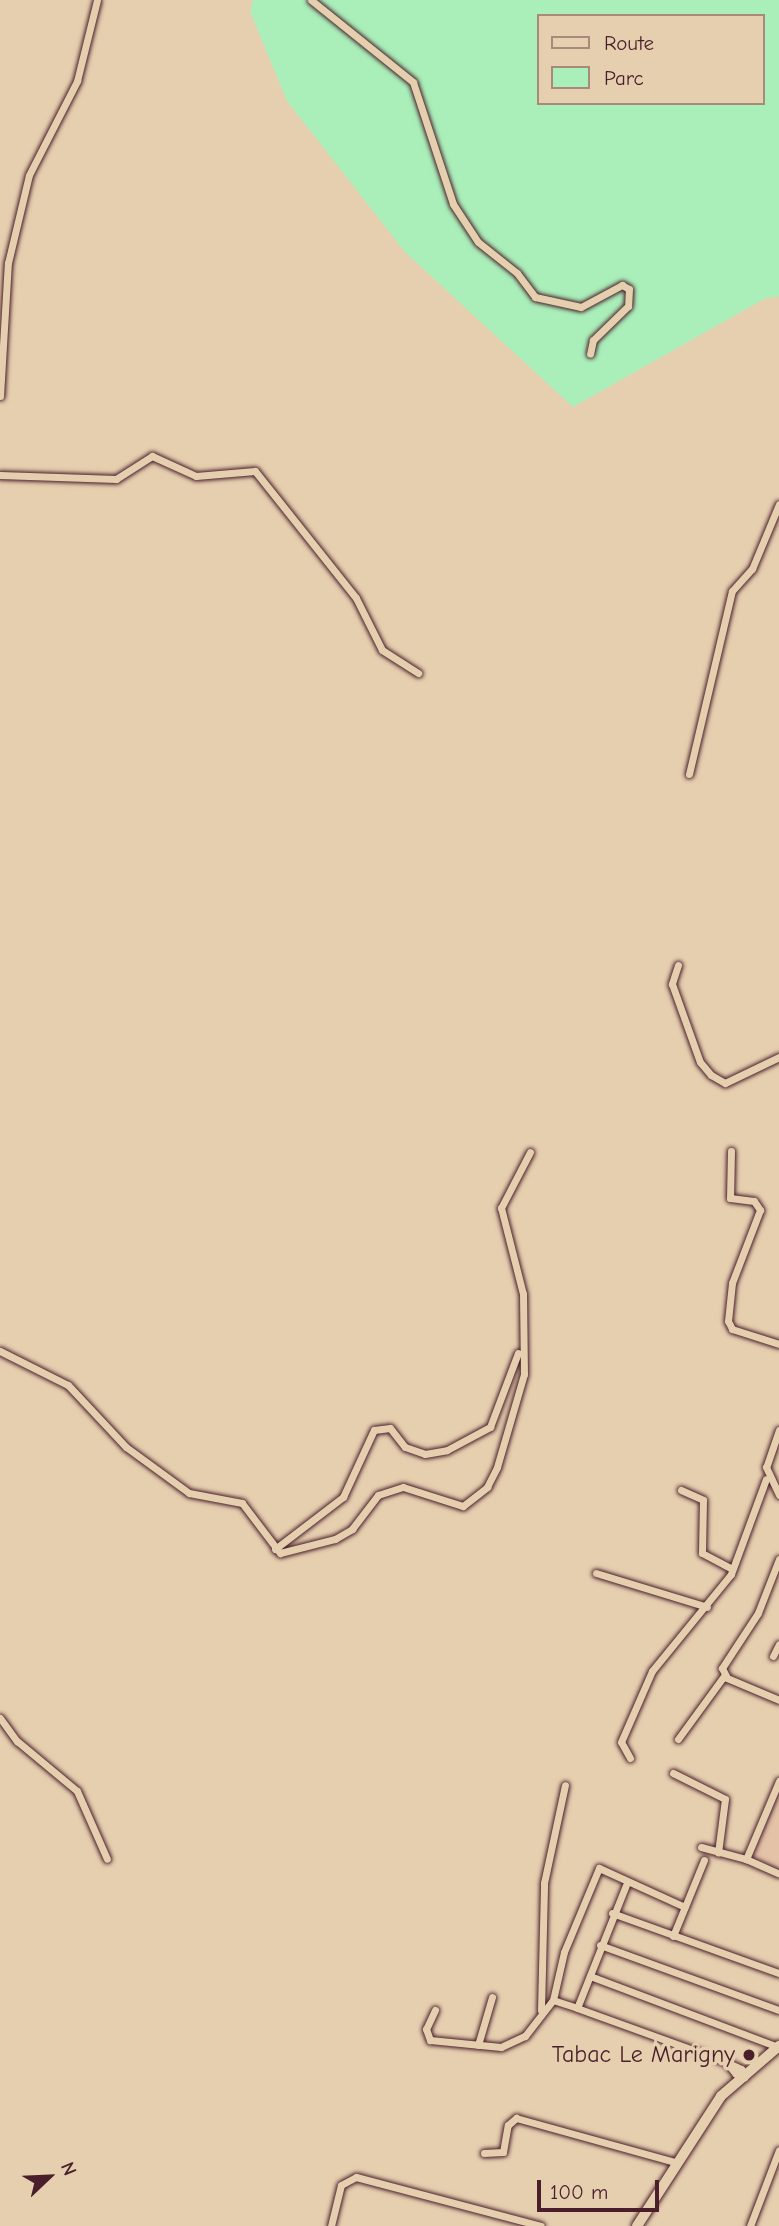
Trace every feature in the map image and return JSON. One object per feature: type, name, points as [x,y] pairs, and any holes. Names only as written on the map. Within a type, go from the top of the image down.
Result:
[{"type":"main road","points":[[637,2226],[729,2088],[742,2075],[779,2049]]},
{"type":"street","points":[[0,396],[8,263],[29,175],[77,81],[97,0]]},
{"type":"street","points":[[311,0],[413,82],[453,204],[478,242],[517,273],[535,297],[581,307],[622,285],[629,289],[628,306],[593,340],[590,354]]},
{"type":"street","points":[[0,475],[116,479],[152,456],[196,476],[255,471],[356,598],[382,650],[418,673]]},
{"type":"street","points":[[689,774],[732,591],[752,569],[779,504]]},
{"type":"street","points":[[678,965],[672,984],[700,1062],[711,1075],[724,1083],[779,1057]]},
{"type":"street","points":[[732,1151],[730,1198],[754,1201],[760,1210],[732,1283],[728,1321],[732,1329],[779,1344]]},
{"type":"street","points":[[0,1351],[68,1385],[126,1447],[189,1493],[242,1503],[275,1549],[296,1552],[335,1539],[352,1529],[377,1495],[403,1488],[423,1489],[454,1507],[473,1502],[496,1467],[520,1389],[519,1346],[523,1294],[501,1208],[530,1152]]},
{"type":"street","points":[[275,1549],[343,1497],[374,1430],[390,1428],[405,1447],[425,1454],[447,1450],[490,1427],[519,1346]]},
{"type":"street","points":[[630,1758],[621,1742],[652,1671],[675,1636],[707,1607],[732,1569],[766,1479],[779,1430]]},
{"type":"street","points":[[766,1479],[779,1495]]},
{"type":"street","points":[[681,1490],[703,1500],[702,1553],[732,1569]]},
{"type":"street","points":[[678,1739],[724,1676],[730,1650],[758,1613],[779,1559]]},
{"type":"street","points":[[596,1573],[707,1607]]},
{"type":"street","points":[[773,1656],[779,1644]]},
{"type":"street","points":[[724,1676],[779,1700]]},
{"type":"street","points":[[0,1718],[17,1741],[77,1791],[107,1858]]},
{"type":"street","points":[[673,1773],[725,1799],[718,1853]]},
{"type":"street","points":[[746,1859],[779,1781]]},
{"type":"street","points":[[541,2010],[544,1883],[565,1785]]},
{"type":"street","points":[[701,1847],[746,1859],[779,1874]]},
{"type":"street","points":[[673,1937],[704,1860]]},
{"type":"street","points":[[435,2010],[426,2029],[430,2040],[478,2045],[517,2041],[541,2010],[553,2000],[564,1952],[596,1871],[603,1868],[625,1885],[685,1907]]},
{"type":"street","points":[[577,2008],[625,1885]]},
{"type":"street","points":[[612,1913],[779,1973]]},
{"type":"street","points":[[600,1945],[779,2010]]},
{"type":"street","points":[[590,1976],[779,2049]]},
{"type":"street","points":[[478,2045],[492,1997]]},
{"type":"street","points":[[553,2000],[726,2062],[742,2075]]},
{"type":"street","points":[[484,2153],[503,2152],[508,2125],[516,2118],[678,2163]]},
{"type":"street","points":[[750,2226],[779,2150]]},
{"type":"street","points":[[331,2226],[341,2185],[356,2177],[541,2226]]},
{"type":"shaded area","points":[[779,1791],[779,1871],[752,1855]]},
{"type":"green space","points":[[253,0],[779,0],[779,296],[764,299],[573,407],[405,252],[287,101],[250,11]]},
{"type":"place","name":"Tabac Le Marigny","points":[[749,2055]]}]
